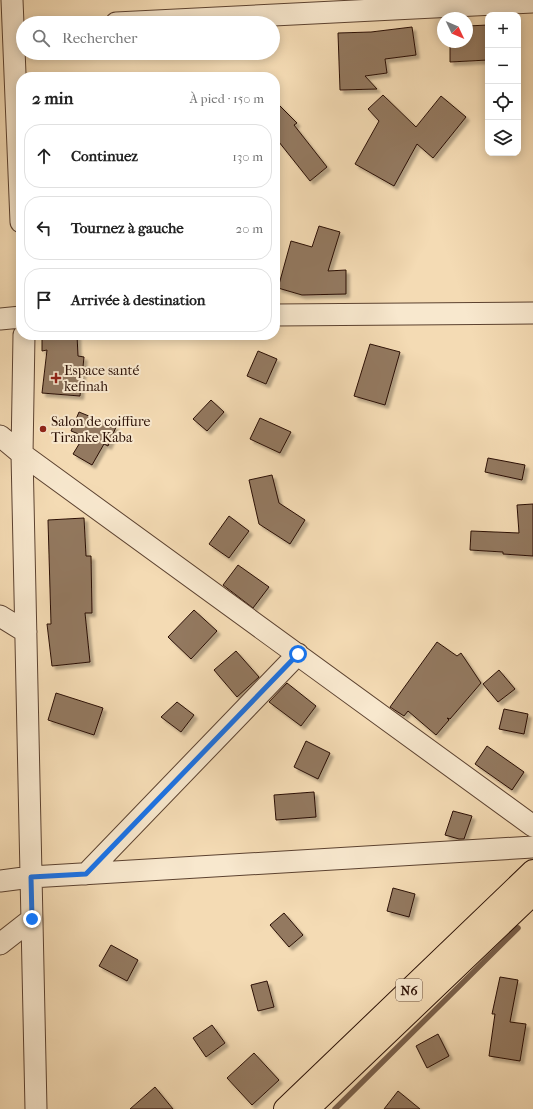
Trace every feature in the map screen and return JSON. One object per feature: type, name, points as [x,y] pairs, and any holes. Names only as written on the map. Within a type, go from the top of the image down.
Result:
[{"type":"highway","name":"N6","points":[[285,1109],[533,871]]},
{"type":"highway","name":"N6","points":[[308,1109],[533,894]]},
{"type":"street","points":[[12,0],[16,19]]},
{"type":"street","points":[[255,16],[533,2]]},
{"type":"street","points":[[16,38],[8,77],[16,166]]},
{"type":"street","points":[[280,315],[533,313]]},
{"type":"street","points":[[0,319],[16,317]]},
{"type":"street","points":[[24,340],[22,454],[36,1109]]},
{"type":"street","points":[[0,436],[22,454],[533,826]]},
{"type":"street","points":[[0,616],[26,632]]},
{"type":"street","points":[[86,874],[298,654]]},
{"type":"street","points":[[0,881],[31,877],[533,847]]},
{"type":"street","points":[[0,944],[32,919]]},
{"type":"building","points":[[485,25],[485,60],[450,62],[450,48],[473,48],[473,26]]},
{"type":"building","points":[[412,27],[416,55],[385,59],[387,73],[365,76],[377,89],[340,90],[338,33],[371,32]]},
{"type":"building","points":[[383,95],[416,127],[441,96],[466,117],[433,158],[417,144],[394,186],[355,164],[379,121],[368,109]]},
{"type":"building","points":[[280,106],[297,123],[294,125],[327,167],[310,181],[280,143]]},
{"type":"building","points":[[319,226],[340,232],[328,271],[346,270],[346,294],[302,295],[280,289],[280,281],[291,241],[312,247]]},
{"type":"building","points":[[42,340],[77,340],[78,356],[84,357],[80,396],[42,393],[47,350],[42,351]]},
{"type":"building","points":[[370,344],[400,352],[385,405],[354,396]]},
{"type":"building","points":[[258,351],[277,359],[266,384],[247,376]]},
{"type":"building","points":[[211,400],[224,412],[207,431],[193,419]]},
{"type":"building","points":[[79,412],[116,427],[108,446],[104,444],[92,465],[73,454],[84,436],[71,431]]},
{"type":"building","points":[[260,418],[291,432],[280,453],[250,439]]},
{"type":"building","points":[[488,458],[525,465],[522,480],[485,472]]},
{"type":"building","points":[[272,475],[279,503],[305,520],[290,544],[259,524],[249,480]]},
{"type":"building","points":[[533,504],[533,556],[470,550],[471,531],[519,533],[517,505]]},
{"type":"building","points":[[229,516],[249,531],[229,558],[209,544]]},
{"type":"building","points":[[84,518],[86,556],[91,556],[92,613],[85,613],[90,662],[52,666],[47,624],[51,624],[48,520]]},
{"type":"building","points":[[238,565],[269,587],[253,608],[223,585]]},
{"type":"building","points":[[194,610],[217,631],[191,659],[168,637]]},
{"type":"building","points":[[437,642],[457,656],[461,653],[481,683],[450,719],[447,718],[449,720],[436,735],[408,711],[404,716],[390,707]]},
{"type":"building","points":[[236,651],[259,677],[237,697],[214,670]]},
{"type":"building","points":[[499,670],[515,689],[498,702],[483,684]]},
{"type":"building","points":[[287,683],[316,706],[301,726],[269,702]]},
{"type":"building","points":[[56,693],[103,708],[94,735],[48,720]]},
{"type":"building","points":[[177,702],[194,715],[181,732],[161,717]]},
{"type":"building","points":[[504,709],[528,714],[524,734],[499,729]]},
{"type":"building","points":[[306,741],[330,753],[318,779],[294,767]]},
{"type":"building","points":[[487,746],[524,772],[512,790],[475,764]]},
{"type":"building","points":[[314,792],[316,817],[276,820],[274,795]]},
{"type":"building","points":[[453,811],[472,816],[464,839],[445,835]]},
{"type":"building","points":[[393,888],[415,894],[409,917],[387,911]]},
{"type":"building","points":[[284,913],[303,935],[289,947],[270,925]]},
{"type":"building","points":[[111,945],[138,960],[127,981],[99,966]]},
{"type":"building","points":[[500,977],[518,980],[510,1022],[526,1024],[520,1061],[489,1056],[495,1014],[492,1014]]},
{"type":"building","points":[[267,981],[274,1007],[258,1011],[251,985]]},
{"type":"building","points":[[212,1025],[225,1043],[206,1057],[193,1038]]},
{"type":"building","points":[[438,1034],[449,1056],[427,1068],[416,1046]]},
{"type":"building","points":[[254,1053],[279,1080],[252,1105],[227,1078]]},
{"type":"building","points":[[155,1087],[173,1109],[130,1109]]},
{"type":"building","points":[[398,1091],[420,1109],[384,1109]]},
{"type":"waterway","points":[[335,1109],[518,928]]},
{"type":"place","name":"Espace santé kefinah","points":[[56,378]]},
{"type":"place","name":"Salon de coiffure Tiranke Kaba","points":[[43,429]]},
{"type":"route","points":[[32,919],[31,877],[86,874],[298,654]]}]
